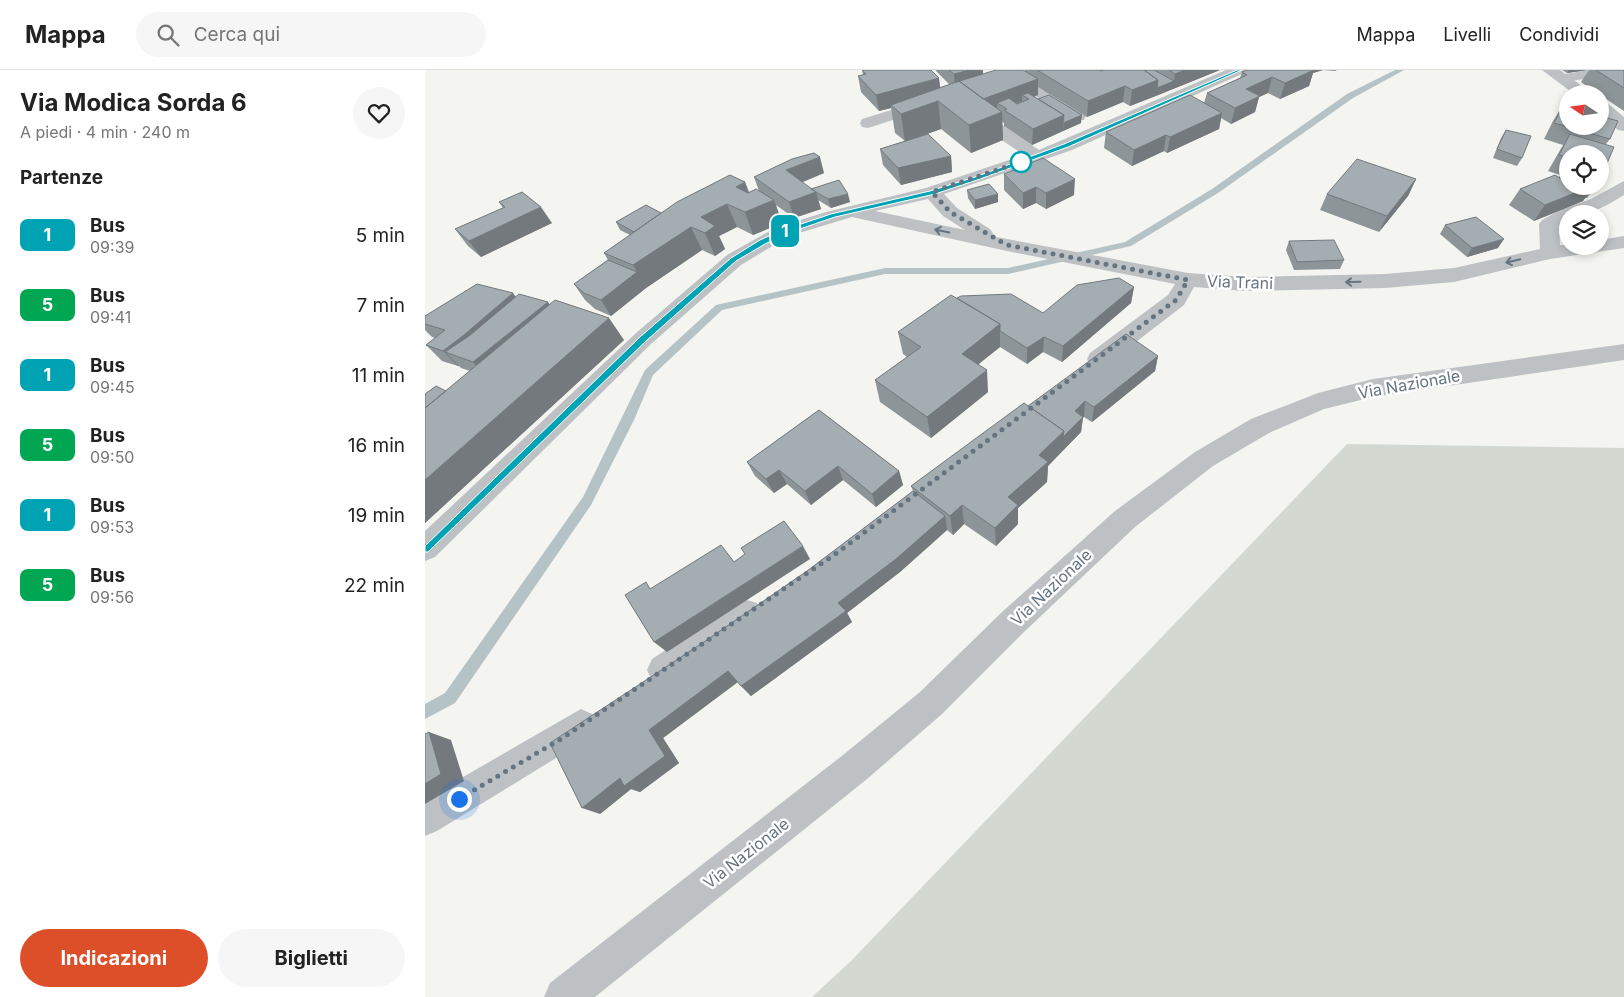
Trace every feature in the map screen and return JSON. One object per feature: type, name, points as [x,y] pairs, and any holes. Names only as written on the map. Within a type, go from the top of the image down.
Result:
[{"type":"street","points":[[425,549],[643,339],[734,260],[763,242],[809,223],[932,192],[1037,156],[1239,70]]},
{"type":"street","points":[[1550,70],[1573,85]]},
{"type":"street","points":[[1006,79],[1029,76],[1047,97],[1101,130]]},
{"type":"street","points":[[1029,103],[1047,97]]},
{"type":"street","points":[[868,123],[942,99]]},
{"type":"street","points":[[963,106],[1037,156]]},
{"type":"street","points":[[983,120],[1002,113]]},
{"type":"street","points":[[1609,113],[1624,126]]},
{"type":"street","points":[[1593,205],[1624,187]]},
{"type":"street","points":[[932,192],[950,212],[1007,245]]},
{"type":"street","points":[[854,212],[1007,245],[1188,280]]},
{"type":"street","points":[[1550,253],[1549,224],[1559,219]]},
{"type":"street","points":[[1609,244],[1624,242]]},
{"type":"street","name":"Via Trani","points":[[1080,371],[1176,300],[1188,280],[1245,284],[1385,281],[1454,275],[1559,252]]},
{"type":"street","points":[[617,330],[643,339]]},
{"type":"street","name":"Via Nazionale","points":[[564,997],[855,767],[931,703],[1013,622],[1125,519],[1204,459],[1260,426],[1319,402],[1373,388],[1624,352]]},
{"type":"street","points":[[643,683],[767,599]]},
{"type":"street","points":[[425,819],[561,739],[602,711]]},
{"type":"lane","points":[[1564,78],[1617,70]]},
{"type":"shaded area","points":[[1347,444],[1624,448],[1624,997],[812,997],[851,961]]},
{"type":"building","points":[[862,70],[931,70],[939,78],[876,95],[858,76],[866,74]]},
{"type":"building","points":[[949,70],[970,70],[954,74]]},
{"type":"building","points":[[996,70],[1023,70],[1038,79],[983,99],[959,81]]},
{"type":"building","points":[[1037,70],[1144,70],[1158,80],[1132,90],[1125,86],[1088,101]]},
{"type":"building","points":[[1144,70],[1154,70],[1174,81],[1157,88],[1158,80]]},
{"type":"building","points":[[1169,70],[1185,70],[1175,74]]},
{"type":"building","points":[[1247,70],[1314,70],[1285,83],[1272,77],[1246,89],[1260,96],[1235,108],[1207,93],[1247,75],[1242,72]]},
{"type":"building","points":[[1596,70],[1624,70],[1624,88]]},
{"type":"building","points":[[959,81],[1002,112],[969,125],[938,101],[901,114],[891,105]]},
{"type":"building","points":[[1028,93],[1064,115],[1033,129],[1004,110],[1007,109],[997,103],[1009,98],[1017,104],[1029,99],[1022,95]]},
{"type":"building","points":[[1049,95],[1082,115],[1063,123],[1064,115],[1038,99]]},
{"type":"building","points":[[1190,95],[1222,113],[1170,137],[1166,135],[1134,150],[1106,132]]},
{"type":"building","points":[[1559,113],[1559,124],[1554,123]]},
{"type":"building","points":[[1609,118],[1618,121],[1610,139],[1596,135],[1609,135]]},
{"type":"building","points":[[1506,130],[1531,136],[1522,158],[1497,149]]},
{"type":"building","points":[[928,134],[951,156],[898,168],[880,149]]},
{"type":"building","points":[[1569,135],[1573,135],[1607,145],[1564,145]]},
{"type":"building","points":[[1609,146],[1614,147],[1609,159]]},
{"type":"building","points":[[814,153],[820,157],[786,170],[816,192],[789,202],[754,177],[792,159]]},
{"type":"building","points":[[1043,158],[1075,179],[1046,193],[1036,187],[1023,193],[1004,174]]},
{"type":"building","points":[[1357,159],[1416,179],[1387,216],[1327,194]]},
{"type":"building","points":[[730,175],[745,182],[736,187],[748,193],[756,189],[774,200],[745,212],[727,204],[701,217],[715,226],[705,233],[691,227],[633,265],[604,253],[677,202]]},
{"type":"building","points":[[1555,175],[1559,178],[1559,195],[1570,195],[1545,205],[1520,189]]},
{"type":"building","points":[[839,180],[848,194],[828,199],[811,189]]},
{"type":"building","points":[[989,184],[998,194],[975,200],[967,190]]},
{"type":"building","points":[[522,192],[541,207],[469,241],[455,229],[505,207],[499,202]]},
{"type":"building","points":[[646,205],[661,213],[634,232],[616,222]]},
{"type":"building","points":[[1476,217],[1504,239],[1472,248],[1445,225]]},
{"type":"building","points":[[1334,240],[1344,260],[1297,262],[1289,241]]},
{"type":"building","points":[[608,260],[637,272],[601,300],[584,293],[574,284]]},
{"type":"building","points":[[1119,278],[1134,287],[1063,346],[1044,337],[1027,348],[1000,331],[1000,324],[957,298],[961,296],[1011,294],[1043,313],[1077,285]]},
{"type":"building","points":[[477,284],[513,293],[443,351],[426,345],[445,330],[425,324],[425,316]]},
{"type":"building","points":[[519,294],[548,302],[473,362],[445,352],[469,336]]},
{"type":"building","points":[[951,295],[1000,324],[962,354],[987,370],[927,417],[875,380],[921,347],[898,332]]},
{"type":"building","points":[[555,300],[609,318],[425,480],[425,408]]},
{"type":"building","points":[[1126,334],[1158,356],[1094,407],[1085,401],[1075,411],[1083,417],[1063,437],[1064,431],[1028,406]]},
{"type":"building","points":[[436,386],[446,391],[425,408],[425,394]]},
{"type":"building","points":[[1024,403],[1064,431],[1039,455],[1048,462],[1008,497],[1018,505],[995,528],[962,505],[950,516],[911,486]]},
{"type":"building","points":[[819,410],[899,471],[872,494],[838,466],[805,491],[779,470],[766,479],[747,462]]},
{"type":"building","points":[[913,491],[945,516],[896,559],[838,603],[846,611],[741,686],[728,671],[649,730],[665,756],[624,786],[620,778],[582,808],[550,743],[704,642],[807,571]]},
{"type":"building","points":[[784,521],[803,546],[654,642],[625,595],[646,582],[650,589],[721,545],[734,562],[745,554],[741,548]]},
{"type":"building","points":[[429,732],[441,774],[425,784],[425,734]]},
{"type":"waterway","points":[[425,712],[450,698],[587,501],[628,420],[649,373],[719,307],[885,271],[1008,271],[1128,244],[1215,191],[1350,96],[1400,70]]},
{"type":"bus line","name":"1","points":[[425,549],[643,339],[698,289],[734,260],[763,242],[782,232],[809,223],[932,192],[978,178],[1066,146],[1239,70]]},
{"type":"route","points":[[459,799],[561,739],[834,555],[1176,300],[1188,280],[1007,245],[969,225],[950,212],[932,192],[1021,162]]}]
